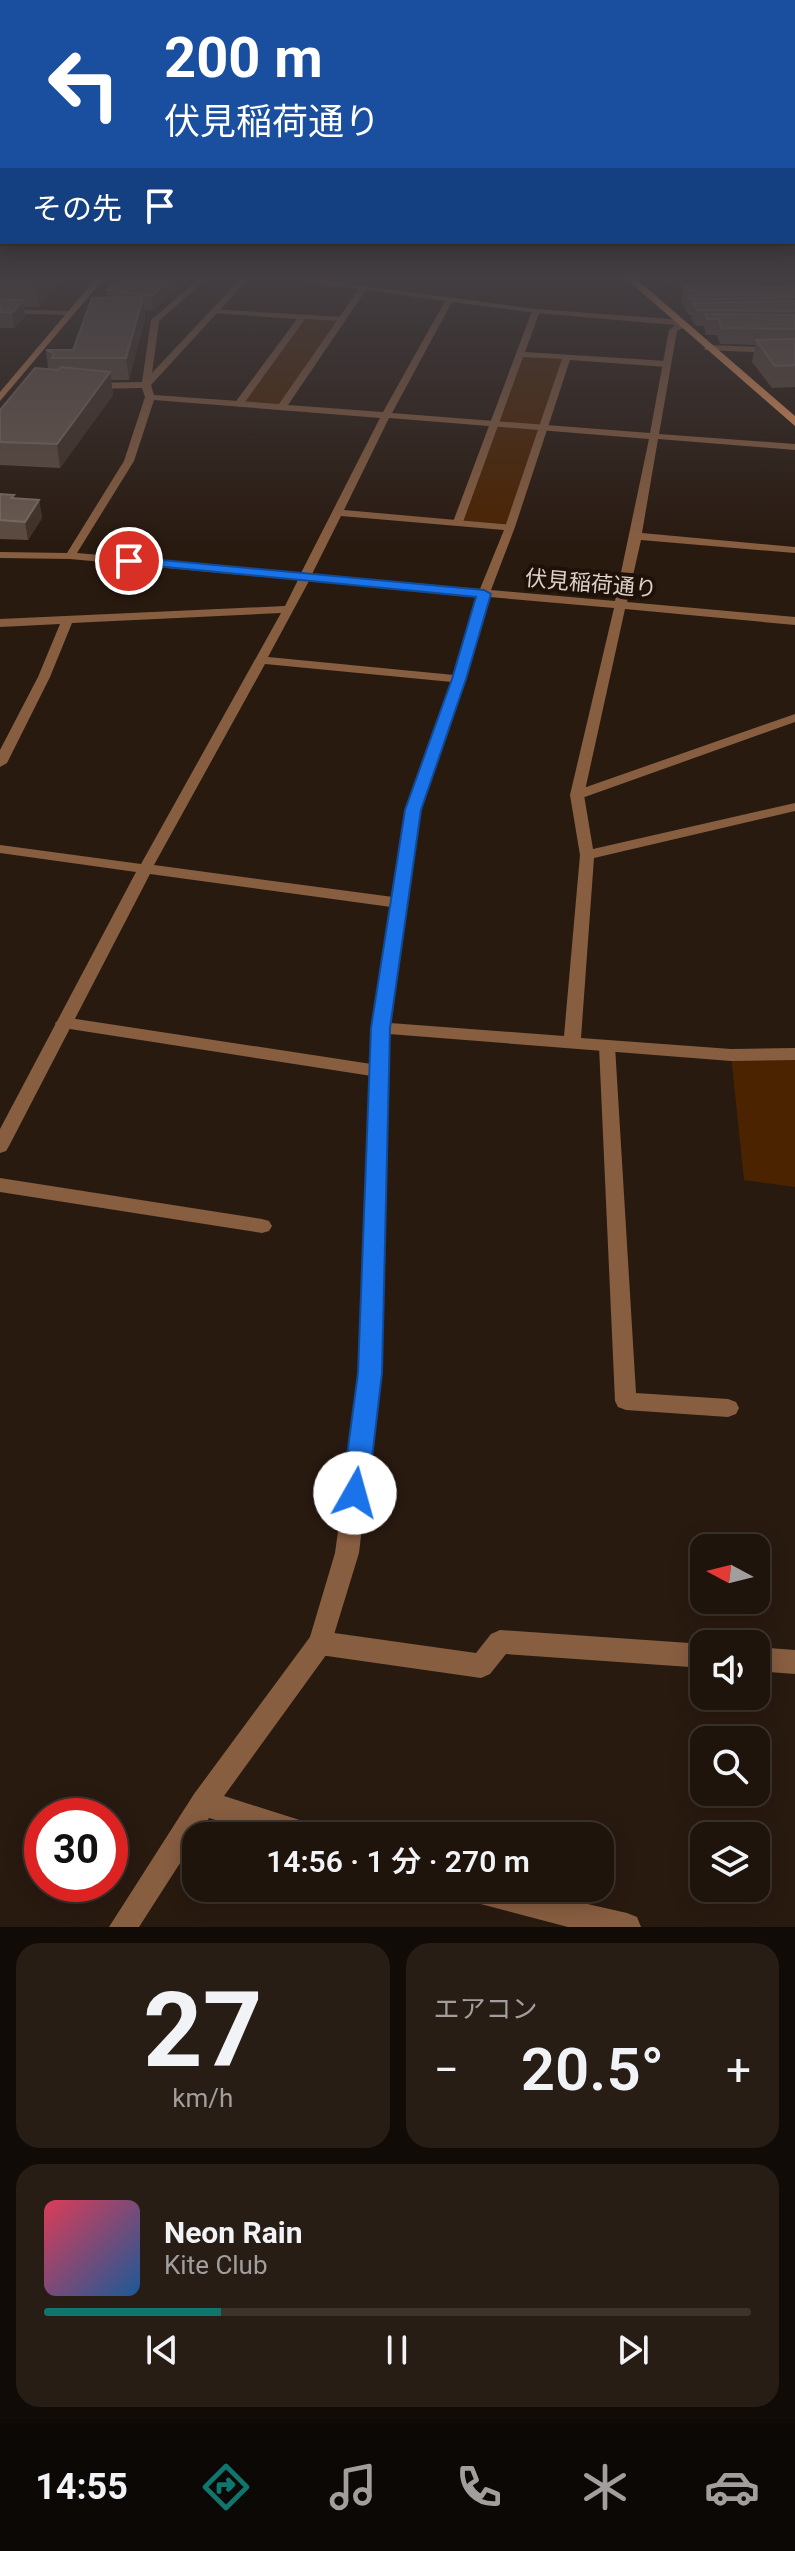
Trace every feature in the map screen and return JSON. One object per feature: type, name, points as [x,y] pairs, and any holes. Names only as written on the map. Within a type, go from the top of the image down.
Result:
[{"type":"main road","points":[[0,398],[15,387],[31,366]]},
{"type":"main road","points":[[729,366],[795,422]]},
{"type":"street","points":[[70,556],[129,461],[150,397],[146,385],[149,366]]},
{"type":"street","points":[[74,386],[146,385],[164,366]]},
{"type":"street","points":[[239,404],[267,366]]},
{"type":"street","points":[[282,407],[310,366]]},
{"type":"street","points":[[0,1146],[145,869],[289,609],[303,576],[413,366]]},
{"type":"street","points":[[458,522],[516,366]]},
{"type":"street","points":[[123,1927],[203,1803],[320,1643],[347,1553],[370,1373],[381,1028],[413,810],[564,366]]},
{"type":"street","points":[[572,1043],[587,855],[577,795],[636,536],[667,366]]},
{"type":"street","points":[[150,397],[795,447]]},
{"type":"street","points":[[336,512],[510,527]]},
{"type":"street","points":[[636,536],[795,550]]},
{"type":"street","name":"伏見稲荷通り","points":[[0,555],[70,556],[795,621]]},
{"type":"street","points":[[0,623],[289,609]]},
{"type":"street","points":[[0,763],[44,677],[67,620]]},
{"type":"street","points":[[259,660],[459,679]]},
{"type":"street","points":[[577,795],[795,718]]},
{"type":"street","points":[[587,855],[795,807]]},
{"type":"street","points":[[0,849],[399,903]]},
{"type":"street","points":[[63,1023],[378,1071]]},
{"type":"street","points":[[381,1028],[731,1055],[794,1055]]},
{"type":"street","points":[[607,1046],[626,1401],[728,1408]]},
{"type":"street","points":[[0,1185],[262,1226]]},
{"type":"street","points":[[320,1643],[481,1666],[500,1642],[690,1655]]},
{"type":"street","points":[[770,1660],[795,1662]]},
{"type":"street","points":[[203,1803],[264,1822]]},
{"type":"street","points":[[528,1902],[627,1927]]},
{"type":"shaded area","points":[[267,366],[310,366],[282,407],[239,404]]},
{"type":"shaded area","points":[[516,366],[564,366],[510,527],[458,522]]},
{"type":"shaded area","points":[[731,1055],[795,1059],[795,1187],[744,1180]]},
{"type":"building","points":[[61,367],[110,372],[57,444],[0,442],[0,410],[35,368],[58,370]]},
{"type":"building","points":[[0,494],[39,500],[25,522],[0,520]]},
{"type":"route","points":[[129,561],[484,594],[459,679],[413,810],[381,1028],[370,1373],[355,1493]]}]
